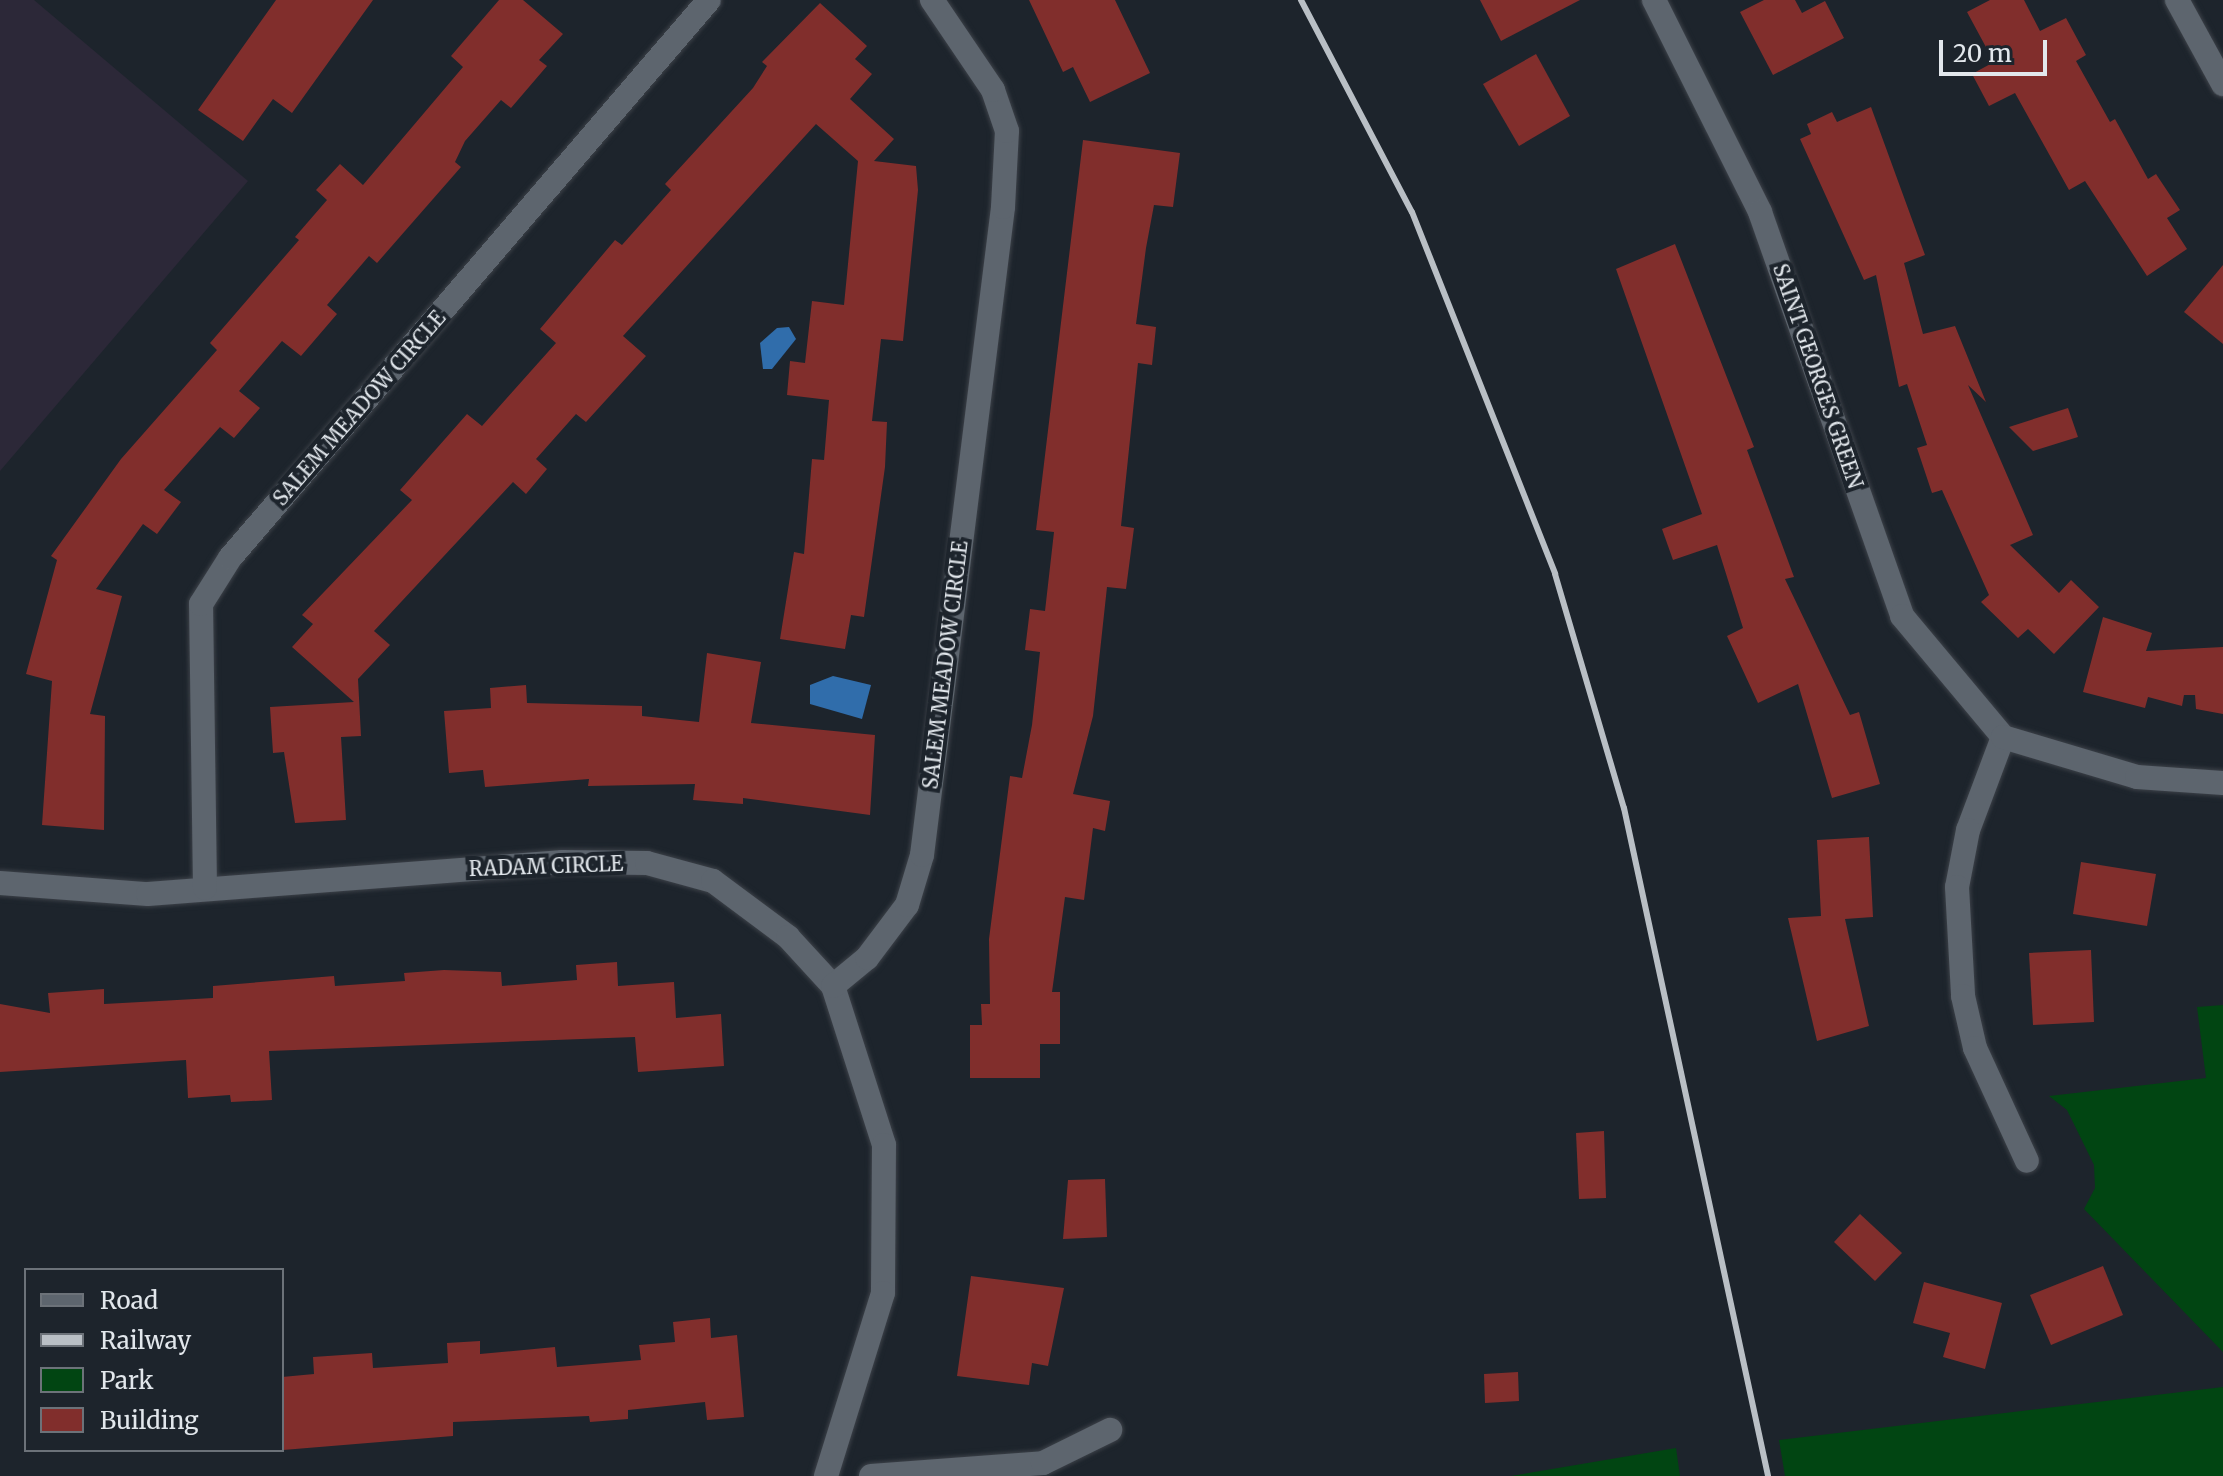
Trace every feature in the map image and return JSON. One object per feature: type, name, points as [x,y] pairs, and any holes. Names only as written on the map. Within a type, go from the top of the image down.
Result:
[{"type":"street","name":"SALEM MEADOW CIRCLE","points":[[205,888],[201,604],[230,558],[709,0]]},
{"type":"street","name":"SALEM MEADOW CIRCLE","points":[[833,986],[867,958],[907,905],[922,855],[1003,207],[1007,131],[993,90],[932,0]]},
{"type":"street","name":"SAINT GEORGES GREEN","points":[[1654,0],[1760,212],[1902,616],[2003,737]]},
{"type":"street","points":[[2177,0],[2223,84]]},
{"type":"street","points":[[2027,1161],[1975,1048],[1963,996],[1957,887],[1968,830],[2003,737],[2137,777],[2223,783]]},
{"type":"street","name":"RADAM CIRCLE","points":[[0,883],[98,894],[647,863],[713,881],[788,937],[833,986],[884,1145],[883,1293],[826,1476]]},
{"type":"street","points":[[871,1476],[1043,1463],[1110,1430]]},
{"type":"shaded area","points":[[0,0],[34,0],[248,181],[0,471]]},
{"type":"green space","points":[[2223,1005],[2223,1352],[2084,1209],[2095,1188],[2094,1165],[2067,1110],[2049,1096],[2206,1078],[2197,1007]]},
{"type":"green space","points":[[2223,1387],[2223,1476],[1785,1476],[1779,1440]]},
{"type":"green space","points":[[1676,1448],[1680,1476],[1511,1476]]},
{"type":"water","points":[[789,327],[796,339],[772,369],[763,369],[760,343],[777,328]]},
{"type":"water","points":[[833,676],[871,685],[862,719],[810,704],[810,685]]},
{"type":"building","points":[[276,0],[373,0],[292,113],[273,99],[243,141],[198,110]]},
{"type":"building","points":[[499,0],[523,0],[563,34],[539,60],[547,66],[511,108],[501,100],[465,141],[455,162],[461,167],[377,263],[369,256],[327,305],[337,314],[301,356],[282,341],[239,391],[260,408],[234,438],[220,427],[164,490],[181,502],[157,534],[143,524],[96,589],[122,596],[90,714],[105,716],[104,830],[42,825],[52,681],[26,674],[57,560],[51,556],[121,459],[217,350],[210,343],[299,240],[295,237],[327,200],[316,190],[340,164],[363,185],[463,67],[451,56]]},
{"type":"building","points":[[1029,0],[1115,0],[1150,73],[1090,102],[1073,67],[1063,72]]},
{"type":"building","points":[[1480,0],[1580,0],[1501,41]]},
{"type":"building","points":[[1764,0],[1795,0],[1802,13],[1825,1],[1844,38],[1773,75],[1740,12]]},
{"type":"building","points":[[1990,0],[2024,0],[2040,31],[2066,18],[2086,55],[2076,61],[2110,122],[2115,119],[2148,179],[2156,174],[2180,210],[2167,218],[2187,249],[2147,276],[2085,181],[2069,190],[2015,93],[1989,106],[1972,74],[1994,62],[1967,12]]},
{"type":"building","points":[[820,3],[867,46],[855,59],[872,74],[850,99],[894,139],[874,161],[916,166],[918,190],[903,341],[881,339],[872,421],[887,422],[885,467],[864,617],[851,615],[845,649],[780,639],[794,552],[804,554],[812,459],[824,460],[829,400],[787,395],[790,361],[805,363],[812,301],[844,305],[858,161],[816,124],[623,336],[646,356],[586,422],[576,414],[536,459],[547,469],[526,494],[513,482],[374,631],[390,645],[358,679],[361,736],[341,737],[346,820],[295,823],[284,752],[273,753],[270,707],[354,702],[292,647],[313,624],[302,615],[412,500],[400,490],[467,414],[482,426],[556,343],[540,329],[615,240],[622,245],[671,190],[665,184],[753,88],[767,66],[762,62]]},
{"type":"building","points":[[1536,54],[1570,116],[1519,146],[1483,84]]},
{"type":"building","points":[[1871,107],[1925,255],[1904,263],[1923,334],[1955,326],[1986,402],[1968,385],[2033,535],[2010,545],[2059,593],[2071,580],[2099,607],[2054,654],[2028,629],[2018,638],[1981,602],[1989,595],[1942,490],[1932,493],[1917,448],[1927,445],[1907,384],[1899,387],[1876,275],[1864,280],[1800,139],[1811,134],[1807,124],[1832,112],[1837,122]]},
{"type":"building","points":[[1083,140],[1180,153],[1173,207],[1154,205],[1136,324],[1156,327],[1152,365],[1138,363],[1121,526],[1134,528],[1126,589],[1107,587],[1093,716],[1073,794],[1110,801],[1105,831],[1093,828],[1084,900],[1065,897],[1052,992],[1060,992],[1060,1044],[1040,1044],[1040,1078],[970,1078],[970,1025],[982,1025],[981,1004],[990,1004],[989,939],[1010,776],[1022,778],[1032,725],[1040,652],[1025,650],[1030,609],[1045,611],[1054,532],[1036,530]]},
{"type":"building","points":[[1675,244],[1754,447],[1747,450],[1794,577],[1785,579],[1850,715],[1859,712],[1880,784],[1832,798],[1798,684],[1758,703],[1727,636],[1743,628],[1717,545],[1673,560],[1662,529],[1702,514],[1616,269]]},
{"type":"building","points":[[2223,265],[2223,344],[2184,312]]},
{"type":"building","points":[[2068,408],[2078,437],[2033,451],[2009,427]]},
{"type":"building","points":[[2103,617],[2152,633],[2146,651],[2223,647],[2223,714],[2196,709],[2195,695],[2184,695],[2182,706],[2148,697],[2145,708],[2083,692]]},
{"type":"building","points":[[707,653],[761,662],[751,723],[875,735],[870,815],[743,798],[743,804],[693,800],[695,784],[588,786],[589,779],[485,787],[483,770],[449,773],[444,711],[491,708],[490,688],[526,685],[527,703],[642,706],[642,716],[699,722]]},
{"type":"building","points":[[1869,837],[1873,917],[1845,919],[1869,1026],[1817,1041],[1788,918],[1821,916],[1817,840]]},
{"type":"building","points":[[2081,862],[2156,874],[2147,926],[2073,914]]},
{"type":"building","points":[[2091,950],[2094,1022],[2033,1025],[2029,953]]},
{"type":"building","points":[[617,962],[618,986],[674,982],[676,1018],[721,1014],[724,1066],[638,1072],[635,1037],[269,1051],[272,1100],[231,1102],[230,1095],[188,1098],[186,1060],[0,1072],[0,1004],[50,1013],[48,993],[104,989],[104,1004],[213,998],[213,986],[334,976],[335,986],[405,981],[404,973],[444,970],[501,972],[502,986],[577,980],[576,965]]},
{"type":"building","points":[[1604,1131],[1606,1198],[1579,1199],[1576,1133]]},
{"type":"building","points":[[1105,1179],[1107,1237],[1063,1239],[1068,1180]]},
{"type":"building","points":[[1860,1214],[1902,1253],[1875,1281],[1834,1242]]},
{"type":"building","points":[[2103,1266],[2123,1315],[2051,1345],[2030,1295]]},
{"type":"building","points":[[971,1276],[1064,1288],[1048,1366],[1032,1363],[1029,1385],[957,1376]]},
{"type":"building","points":[[1924,1282],[2002,1303],[1985,1369],[1943,1357],[1950,1333],[1913,1323]]},
{"type":"building","points":[[710,1318],[711,1338],[737,1335],[744,1417],[707,1420],[705,1402],[628,1410],[628,1419],[590,1422],[589,1416],[453,1422],[453,1436],[284,1450],[284,1377],[314,1374],[313,1357],[372,1353],[373,1368],[448,1363],[447,1343],[480,1341],[480,1354],[555,1347],[557,1367],[641,1360],[639,1345],[675,1342],[673,1322]]},
{"type":"building","points":[[1518,1372],[1519,1401],[1485,1403],[1484,1374]]},
{"type":"railway","points":[[1301,0],[1412,212],[1555,574],[1624,808],[1768,1476]]}]
